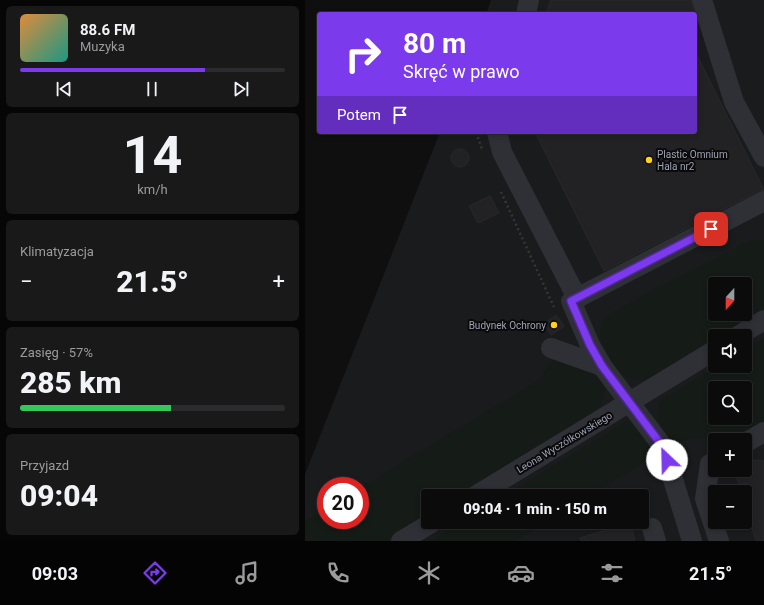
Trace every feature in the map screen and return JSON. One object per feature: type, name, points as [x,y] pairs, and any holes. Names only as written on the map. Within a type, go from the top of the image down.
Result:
[{"type":"street","points":[[526,12],[529,0]]},
{"type":"street","points":[[702,0],[733,102],[764,157]]},
{"type":"street","points":[[498,134],[502,152],[574,300],[590,345],[602,366],[628,403],[663,447],[692,541]]},
{"type":"street","points":[[574,300],[764,201]]},
{"type":"street","points":[[749,329],[764,320]]},
{"type":"street","points":[[551,348],[602,366]]},
{"type":"street","name":"Leona Wyczółkowskiego","points":[[487,489],[708,354]]},
{"type":"street","points":[[752,438],[764,432]]},
{"type":"street","points":[[708,477],[705,499],[719,541]]},
{"type":"street","points":[[679,498],[705,499]]},
{"type":"street","points":[[408,539],[423,529]]},
{"type":"path","points":[[478,134],[483,151]]},
{"type":"path","points":[[501,190],[555,309],[574,300]]},
{"type":"shaded area","points":[[491,0],[764,0],[764,541],[305,541],[305,474],[439,134],[697,134],[697,12],[487,12]]},
{"type":"shaded area","points":[[764,240],[764,310],[752,317],[752,277],[708,277],[708,321],[746,321],[733,329],[708,329],[708,345],[660,374],[637,380],[627,378],[619,372],[602,342],[600,333],[602,323],[605,317],[660,286],[750,241]]},
{"type":"shaded area","points":[[764,338],[764,424],[750,433],[708,433],[708,437],[689,439],[672,444],[658,418],[661,400],[708,371],[708,373],[752,373],[752,345]]},
{"type":"shaded area","points":[[555,356],[595,370],[603,382],[605,394],[601,403],[593,413],[469,489],[421,489],[421,519],[385,541],[305,541],[305,521],[317,514],[317,529],[369,529],[369,483],[538,381]]},
{"type":"shaded area","points":[[627,421],[636,427],[657,454],[600,489],[516,489]]},
{"type":"shaded area","points":[[451,529],[535,529],[515,541],[431,541]]},
{"type":"building","points":[[551,0],[691,0],[694,12],[547,12]]},
{"type":"building","name":"Plastic Omnium Hala nr2","points":[[697,55],[764,190],[759,191],[604,271],[536,134],[697,134]]},
{"type":"building","points":[[460,149],[464,150],[468,154],[468,162],[464,166],[460,167],[456,166],[452,162],[451,158],[452,154],[456,150]]},
{"type":"building","points":[[490,196],[499,213],[478,223],[469,206]]},
{"type":"building","name":"Budynek Ochrony","points":[[556,315],[564,326],[551,335],[544,324]]},
{"type":"building","points":[[754,460],[764,461],[764,541],[756,541],[752,528],[752,485],[739,485],[737,478],[752,477],[752,464]]},
{"type":"building","points":[[610,529],[632,529],[635,541],[581,541],[580,538]]},
{"type":"place","name":"Plastic Omnium Hala nr2","points":[[649,160]]},
{"type":"place","name":"Budynek Ochrony","points":[[554,325]]},
{"type":"route","points":[[667,460],[663,447],[628,403],[602,366],[590,345],[571,301],[711,229]]}]
